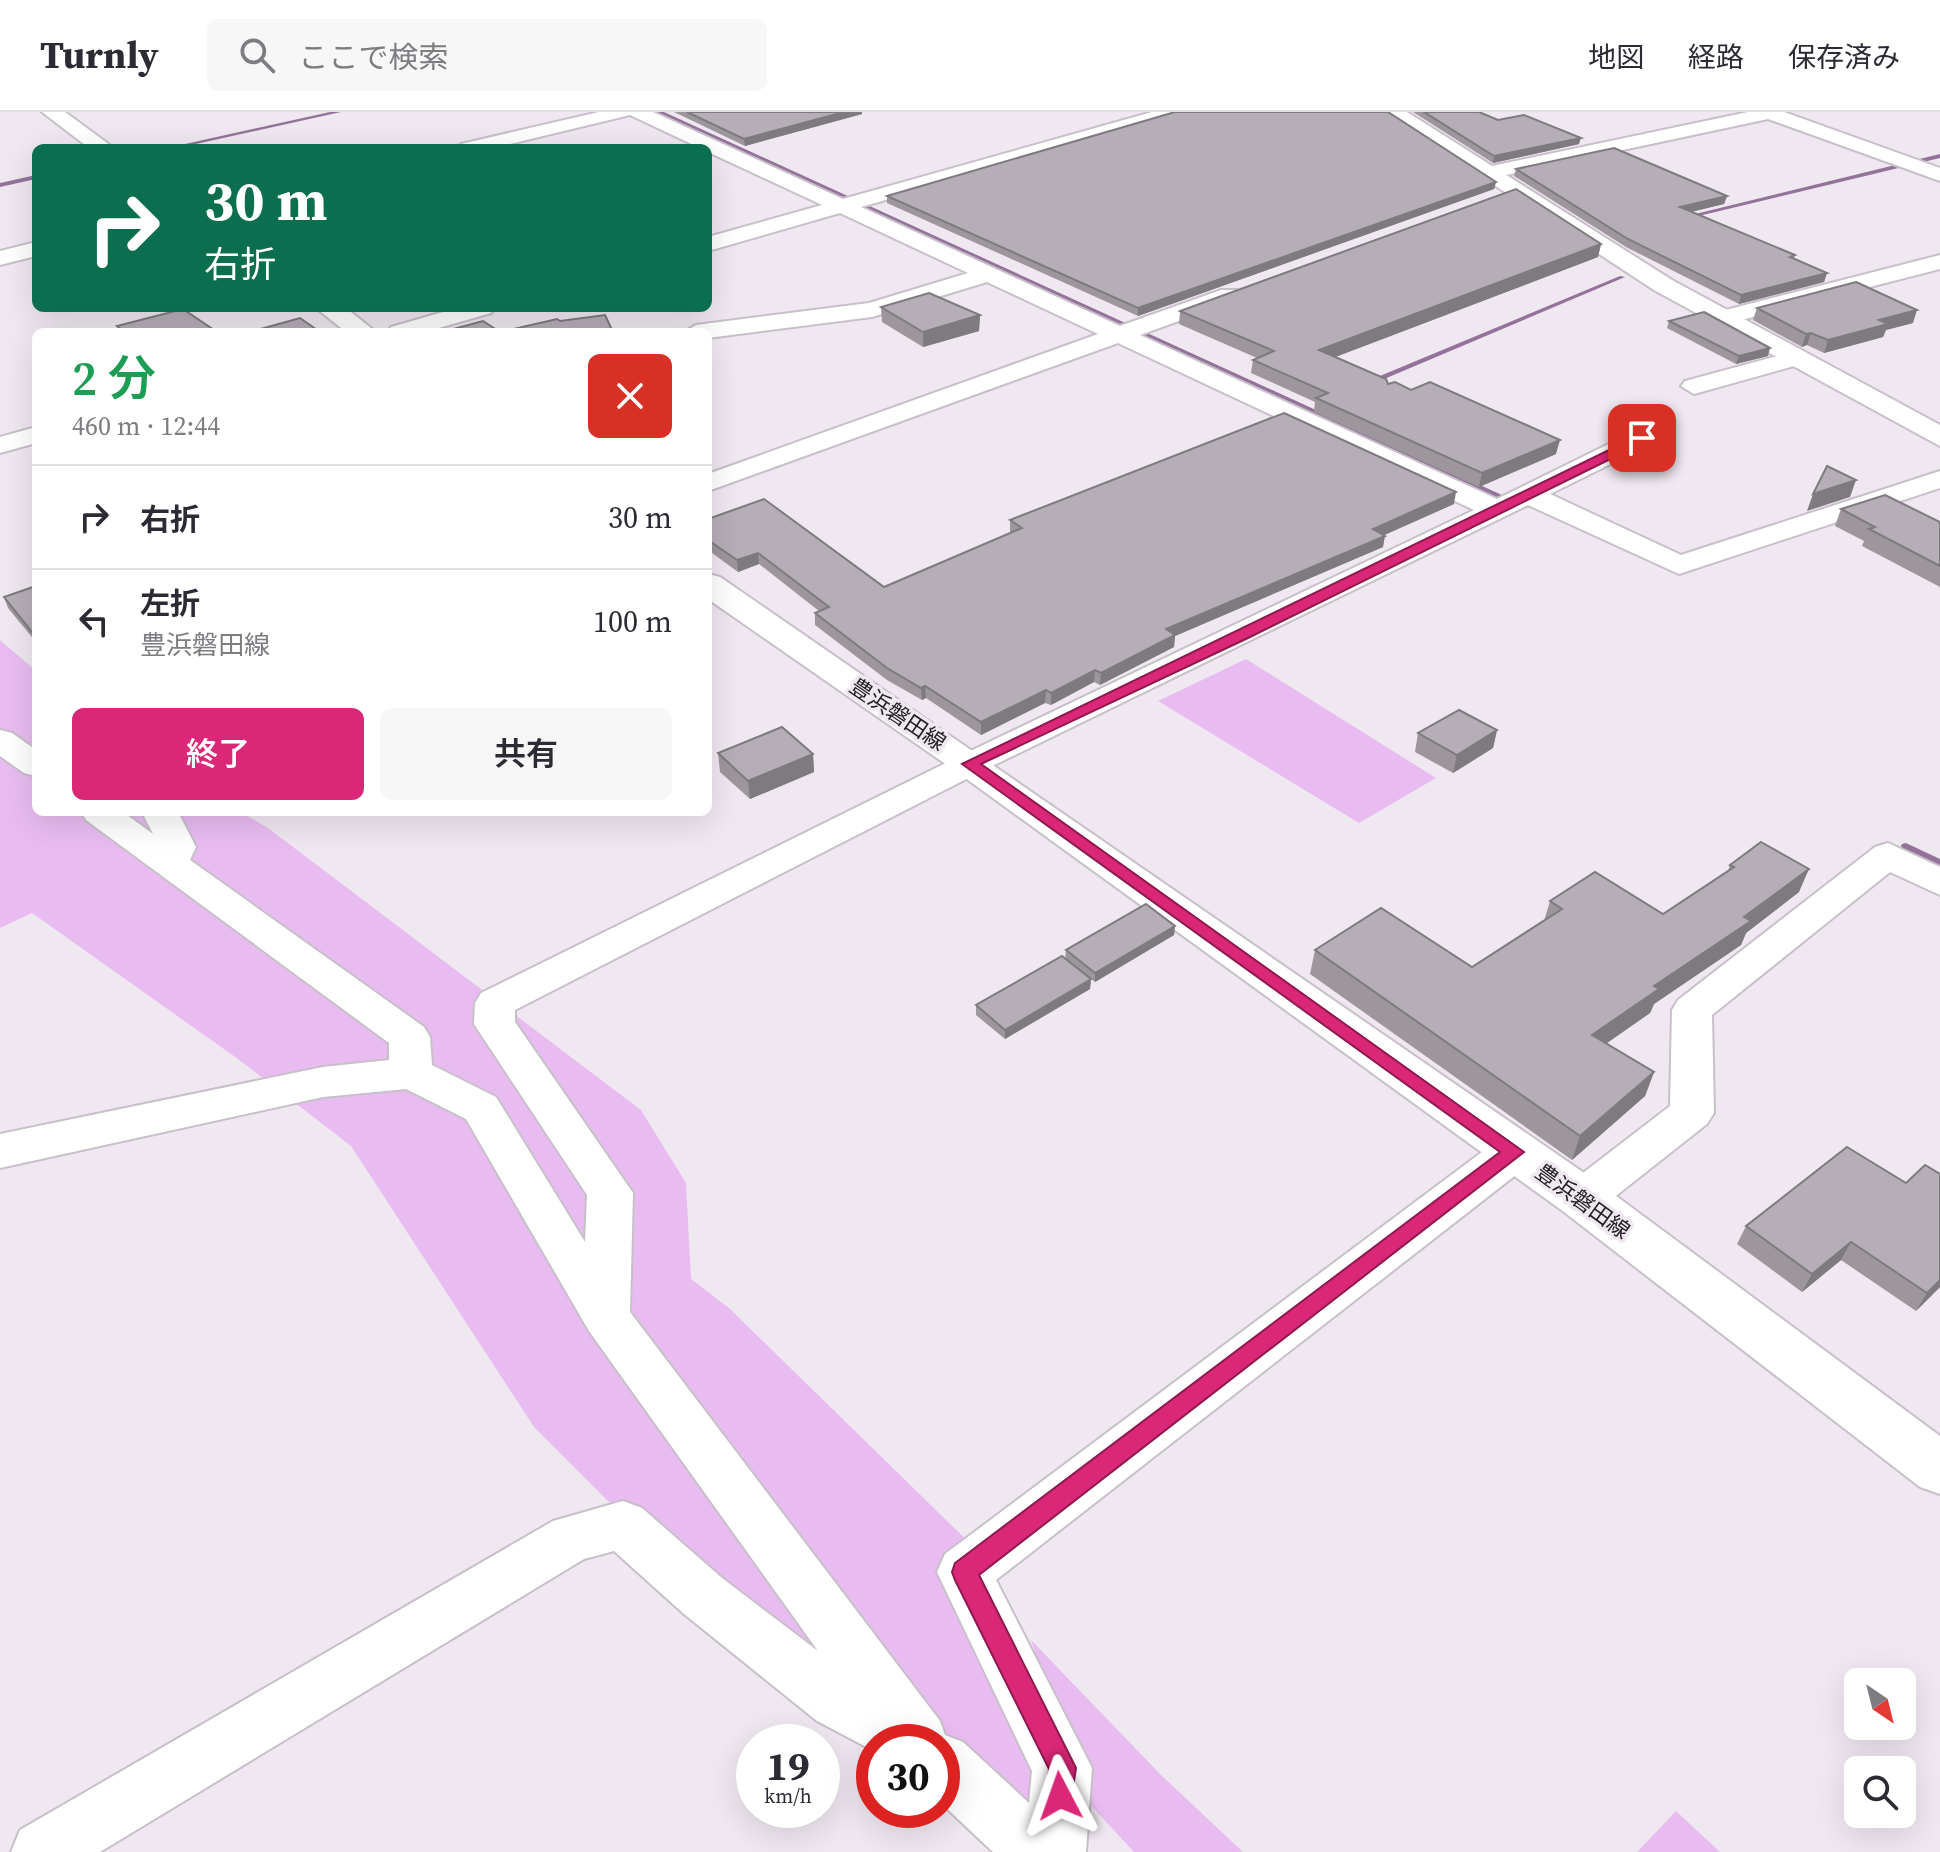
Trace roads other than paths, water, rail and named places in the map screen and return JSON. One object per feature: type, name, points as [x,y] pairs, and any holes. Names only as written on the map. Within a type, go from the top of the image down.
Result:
[{"type":"main road","points":[[54,112],[98,144]]},
{"type":"main road","points":[[1393,112],[1625,263],[1940,437]]},
{"type":"main road","points":[[335,312],[357,328]]},
{"type":"main road","name":"豊浜磐田線","points":[[712,587],[970,764],[1582,1198],[1940,1469]]},
{"type":"street","points":[[485,144],[623,112]]},
{"type":"street","points":[[638,112],[708,144]]},
{"type":"street","points":[[712,243],[1173,112]]},
{"type":"street","points":[[1487,173],[1770,112],[1940,175]]},
{"type":"street","points":[[712,146],[1121,335],[1513,501],[1679,565],[1940,479]]},
{"type":"street","points":[[1488,201],[1515,191]]},
{"type":"street","points":[[0,258],[32,250]]},
{"type":"street","points":[[1722,318],[1940,262]]},
{"type":"street","points":[[712,330],[872,310],[990,274]]},
{"type":"street","points":[[712,482],[1257,285]]},
{"type":"street","points":[[712,308],[747,326]]},
{"type":"street","points":[[413,328],[469,312]]},
{"type":"street","points":[[1694,386],[1796,358]]},
{"type":"street","points":[[0,445],[32,436]]},
{"type":"street","points":[[606,1317],[610,1193],[495,1024],[495,1003],[970,764],[1243,635],[1642,438]]},
{"type":"street","points":[[0,740],[32,763]]},
{"type":"street","points":[[104,816],[409,1037],[411,1073]]},
{"type":"street","points":[[162,816],[178,847],[170,864]]},
{"type":"street","points":[[1582,1198],[1692,1113],[1692,1010],[1888,855],[1940,883]]},
{"type":"street","points":[[0,1151],[323,1082],[411,1073],[481,1108],[606,1317],[906,1724]]},
{"type":"street","points":[[1055,1852],[1062,1768],[964,1572],[1514,1152]]},
{"type":"street","points":[[42,1852],[572,1538],[623,1525],[703,1596],[837,1701],[883,1724]]},
{"type":"street","points":[[960,1780],[1037,1852]]},
{"type":"waterway","points":[[189,144],[338,112]]},
{"type":"waterway","points":[[659,112],[1524,507]]},
{"type":"waterway","points":[[1682,218],[1940,156]]},
{"type":"waterway","points":[[0,185],[32,178]]},
{"type":"waterway","points":[[1367,383],[1622,277]]},
{"type":"waterway","points":[[1906,846],[1940,864]]}]
